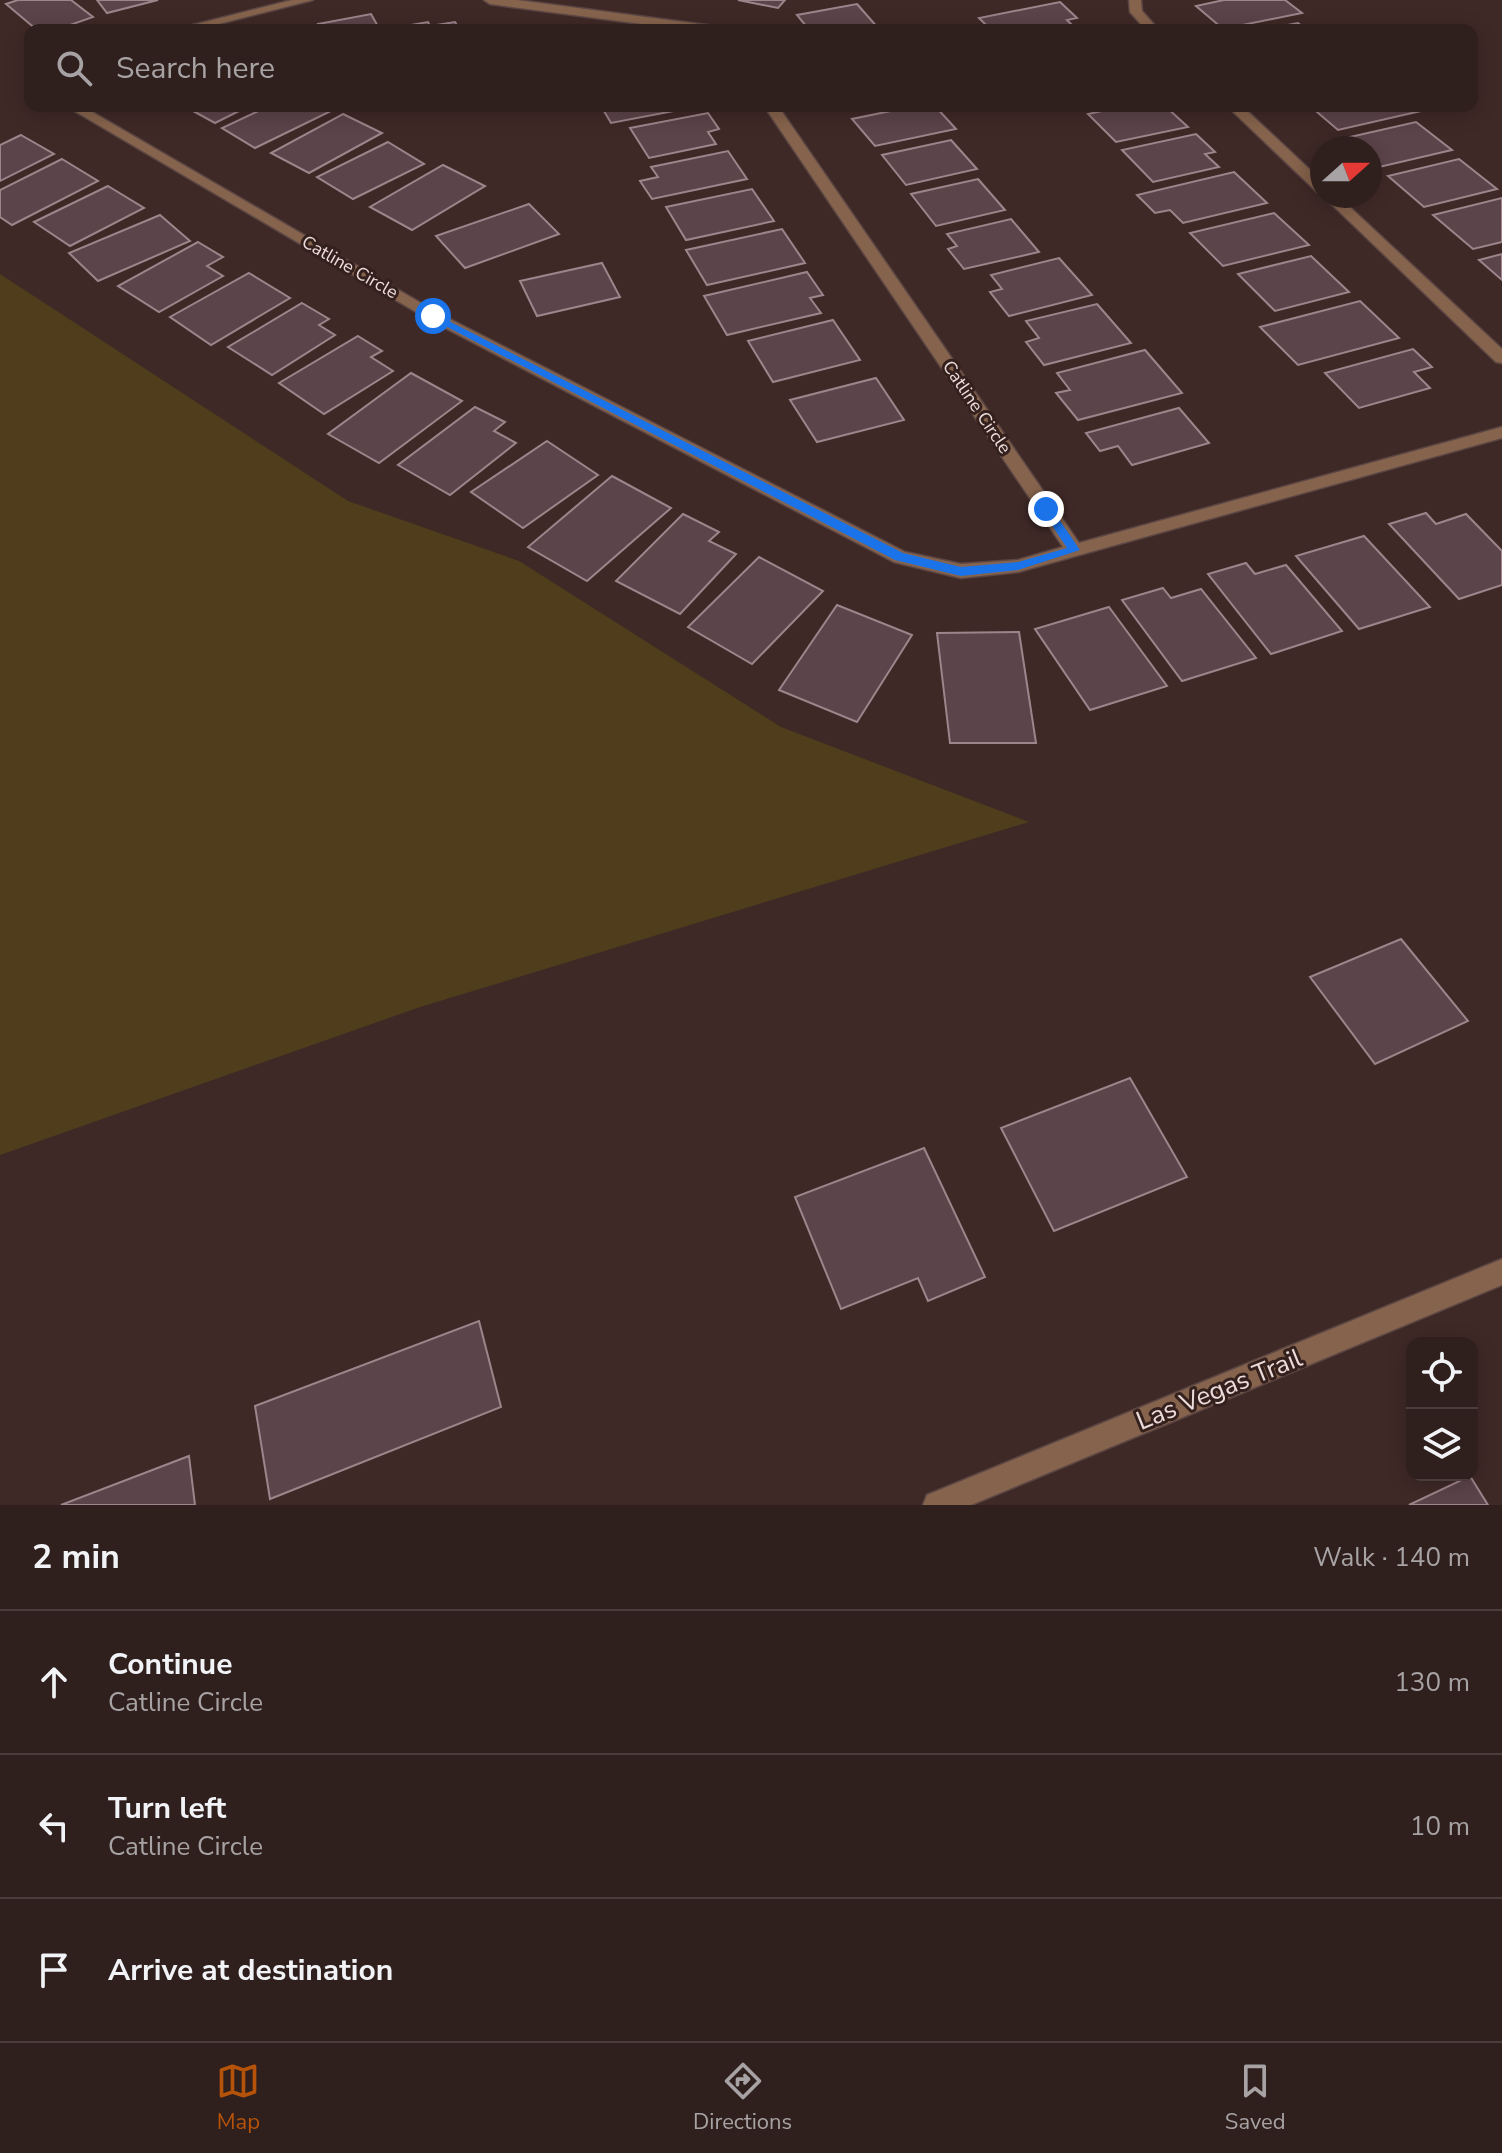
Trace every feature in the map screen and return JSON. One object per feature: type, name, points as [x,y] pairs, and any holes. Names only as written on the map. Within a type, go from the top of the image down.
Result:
[{"type":"street","points":[[205,24],[307,0]]},
{"type":"street","points":[[490,0],[669,24]]},
{"type":"street","points":[[1135,0],[1136,12],[1147,24]]},
{"type":"street","name":"Catline Circle","points":[[83,112],[433,316],[900,557],[961,571],[1018,566],[1502,432]]},
{"type":"street","name":"Catline Circle","points":[[775,112],[1074,550]]},
{"type":"street","points":[[1240,112],[1310,178]]},
{"type":"street","points":[[1343,208],[1502,358]]},
{"type":"street","name":"Las Vegas Trail","points":[[937,1505],[1502,1272]]},
{"type":"shaded area","points":[[0,274],[348,501],[519,561],[781,727],[1029,822],[420,1007],[0,1155]]},
{"type":"building","points":[[18,0],[71,0],[93,17],[73,24],[30,24],[6,4]]},
{"type":"building","points":[[97,0],[158,0],[107,13]]},
{"type":"building","points":[[738,0],[785,0],[778,8]]},
{"type":"building","points":[[1224,0],[1285,0],[1302,13],[1248,24],[1217,24],[1196,6]]},
{"type":"building","points":[[1060,2],[1077,18],[1067,20],[1071,24],[985,24],[979,18]]},
{"type":"building","points":[[857,4],[875,24],[804,24],[797,15]]},
{"type":"building","points":[[371,14],[377,24],[318,24]]},
{"type":"building","points":[[195,112],[237,112],[215,123]]},
{"type":"building","points":[[256,112],[329,112],[255,148],[222,128]]},
{"type":"building","points":[[605,112],[669,112],[611,123]]},
{"type":"building","points":[[886,112],[940,112],[956,129],[875,146],[852,119]]},
{"type":"building","points":[[1172,112],[1188,127],[1116,142],[1088,114]]},
{"type":"building","points":[[1317,112],[1417,112],[1338,130]]},
{"type":"building","points":[[708,113],[719,129],[708,132],[716,144],[649,158],[630,128]]},
{"type":"building","points":[[343,114],[382,133],[309,173],[271,153]]},
{"type":"building","points":[[1416,122],[1452,150],[1382,166],[1382,136],[1354,136]]},
{"type":"building","points":[[1196,134],[1215,152],[1205,154],[1219,167],[1153,182],[1122,150]]},
{"type":"building","points":[[21,135],[54,154],[0,181],[0,145]]},
{"type":"building","points":[[951,140],[977,169],[906,185],[882,155]]},
{"type":"building","points":[[388,142],[424,164],[353,199],[317,177]]},
{"type":"building","points":[[728,151],[747,179],[652,199],[640,181],[658,177],[651,167]]},
{"type":"building","points":[[62,159],[98,181],[12,225],[0,217],[0,190]]},
{"type":"building","points":[[1459,159],[1497,189],[1424,207],[1388,176]]},
{"type":"building","points":[[443,165],[485,186],[412,230],[370,207]]},
{"type":"building","points":[[1234,172],[1267,203],[1183,223],[1170,210],[1155,213],[1137,195]]},
{"type":"building","points":[[978,179],[1005,210],[936,226],[911,194]]},
{"type":"building","points":[[108,186],[144,208],[70,246],[34,222]]},
{"type":"building","points":[[752,189],[774,221],[686,240],[666,207]]},
{"type":"building","points":[[1502,198],[1502,242],[1473,249],[1433,215]]},
{"type":"building","points":[[529,204],[559,234],[465,268],[436,236]]},
{"type":"building","points":[[1274,213],[1309,245],[1223,266],[1190,233]]},
{"type":"building","points":[[160,215],[190,241],[98,281],[69,253]]},
{"type":"building","points":[[1011,219],[1039,252],[964,269],[948,249],[957,246],[947,234]]},
{"type":"building","points":[[782,229],[805,263],[707,285],[686,250]]},
{"type":"building","points":[[198,242],[223,257],[207,266],[223,276],[159,312],[118,286]]},
{"type":"building","points":[[1502,254],[1502,280],[1479,260]]},
{"type":"building","points":[[1311,256],[1349,292],[1275,311],[1238,274]]},
{"type":"building","points":[[1059,258],[1092,295],[1009,316],[990,292],[1002,289],[991,275]]},
{"type":"building","points":[[602,263],[620,297],[537,316],[520,281]]},
{"type":"building","points":[[807,272],[823,295],[810,298],[821,313],[727,335],[704,296]]},
{"type":"building","points":[[249,273],[290,298],[211,345],[170,317]]},
{"type":"building","points":[[1360,301],[1399,338],[1298,365],[1260,327]]},
{"type":"building","points":[[302,303],[329,319],[319,325],[335,335],[272,375],[228,347]]},
{"type":"building","points":[[1097,304],[1131,343],[1044,365],[1026,342],[1039,338],[1026,321]]},
{"type":"building","points":[[833,320],[860,360],[773,382],[748,341]]},
{"type":"building","points":[[358,336],[382,351],[371,357],[393,371],[324,414],[279,383]]},
{"type":"building","points":[[1413,349],[1432,367],[1414,372],[1430,388],[1359,408],[1325,373]]},
{"type":"building","points":[[1145,350],[1182,393],[1078,420],[1056,393],[1070,390],[1057,373]]},
{"type":"building","points":[[411,373],[462,401],[379,463],[328,434]]},
{"type":"building","points":[[876,378],[904,420],[817,442],[790,400]]},
{"type":"building","points":[[475,407],[505,422],[494,431],[516,443],[450,495],[398,465]]},
{"type":"building","points":[[1179,408],[1209,443],[1132,465],[1118,446],[1100,451],[1086,433]]},
{"type":"building","points":[[547,441],[598,475],[523,528],[471,492]]},
{"type":"building","points":[[612,476],[671,508],[587,581],[528,547]]},
{"type":"building","points":[[1426,513],[1436,524],[1466,514],[1502,551],[1502,585],[1459,599],[1389,524]]},
{"type":"building","points":[[683,514],[719,532],[709,541],[736,554],[680,614],[616,581]]},
{"type":"building","points":[[1364,536],[1430,607],[1359,629],[1296,556]]},
{"type":"building","points":[[759,557],[823,591],[752,664],[688,627]]},
{"type":"building","points":[[1246,563],[1255,574],[1286,565],[1342,631],[1271,654],[1208,574]]},
{"type":"building","points":[[1163,588],[1171,598],[1201,589],[1256,658],[1182,681],[1122,600]]},
{"type":"building","points":[[837,605],[912,635],[857,722],[779,690]]},
{"type":"building","points":[[1109,607],[1167,686],[1090,710],[1035,629]]},
{"type":"building","points":[[1019,632],[1036,743],[950,743],[937,633]]},
{"type":"building","points":[[1401,939],[1468,1021],[1375,1064],[1310,977]]},
{"type":"building","points":[[1130,1078],[1187,1177],[1054,1231],[1001,1128]]},
{"type":"building","points":[[924,1148],[985,1277],[928,1301],[918,1278],[841,1309],[795,1197]]},
{"type":"building","points":[[479,1321],[501,1407],[270,1499],[255,1406]]},
{"type":"building","points":[[189,1456],[195,1505],[61,1505]]},
{"type":"building","points":[[1459,1481],[1473,1481],[1488,1505],[1409,1505]]},
{"type":"route","points":[[433,316],[900,557],[961,571],[1018,566],[1074,550],[1046,509]]}]
